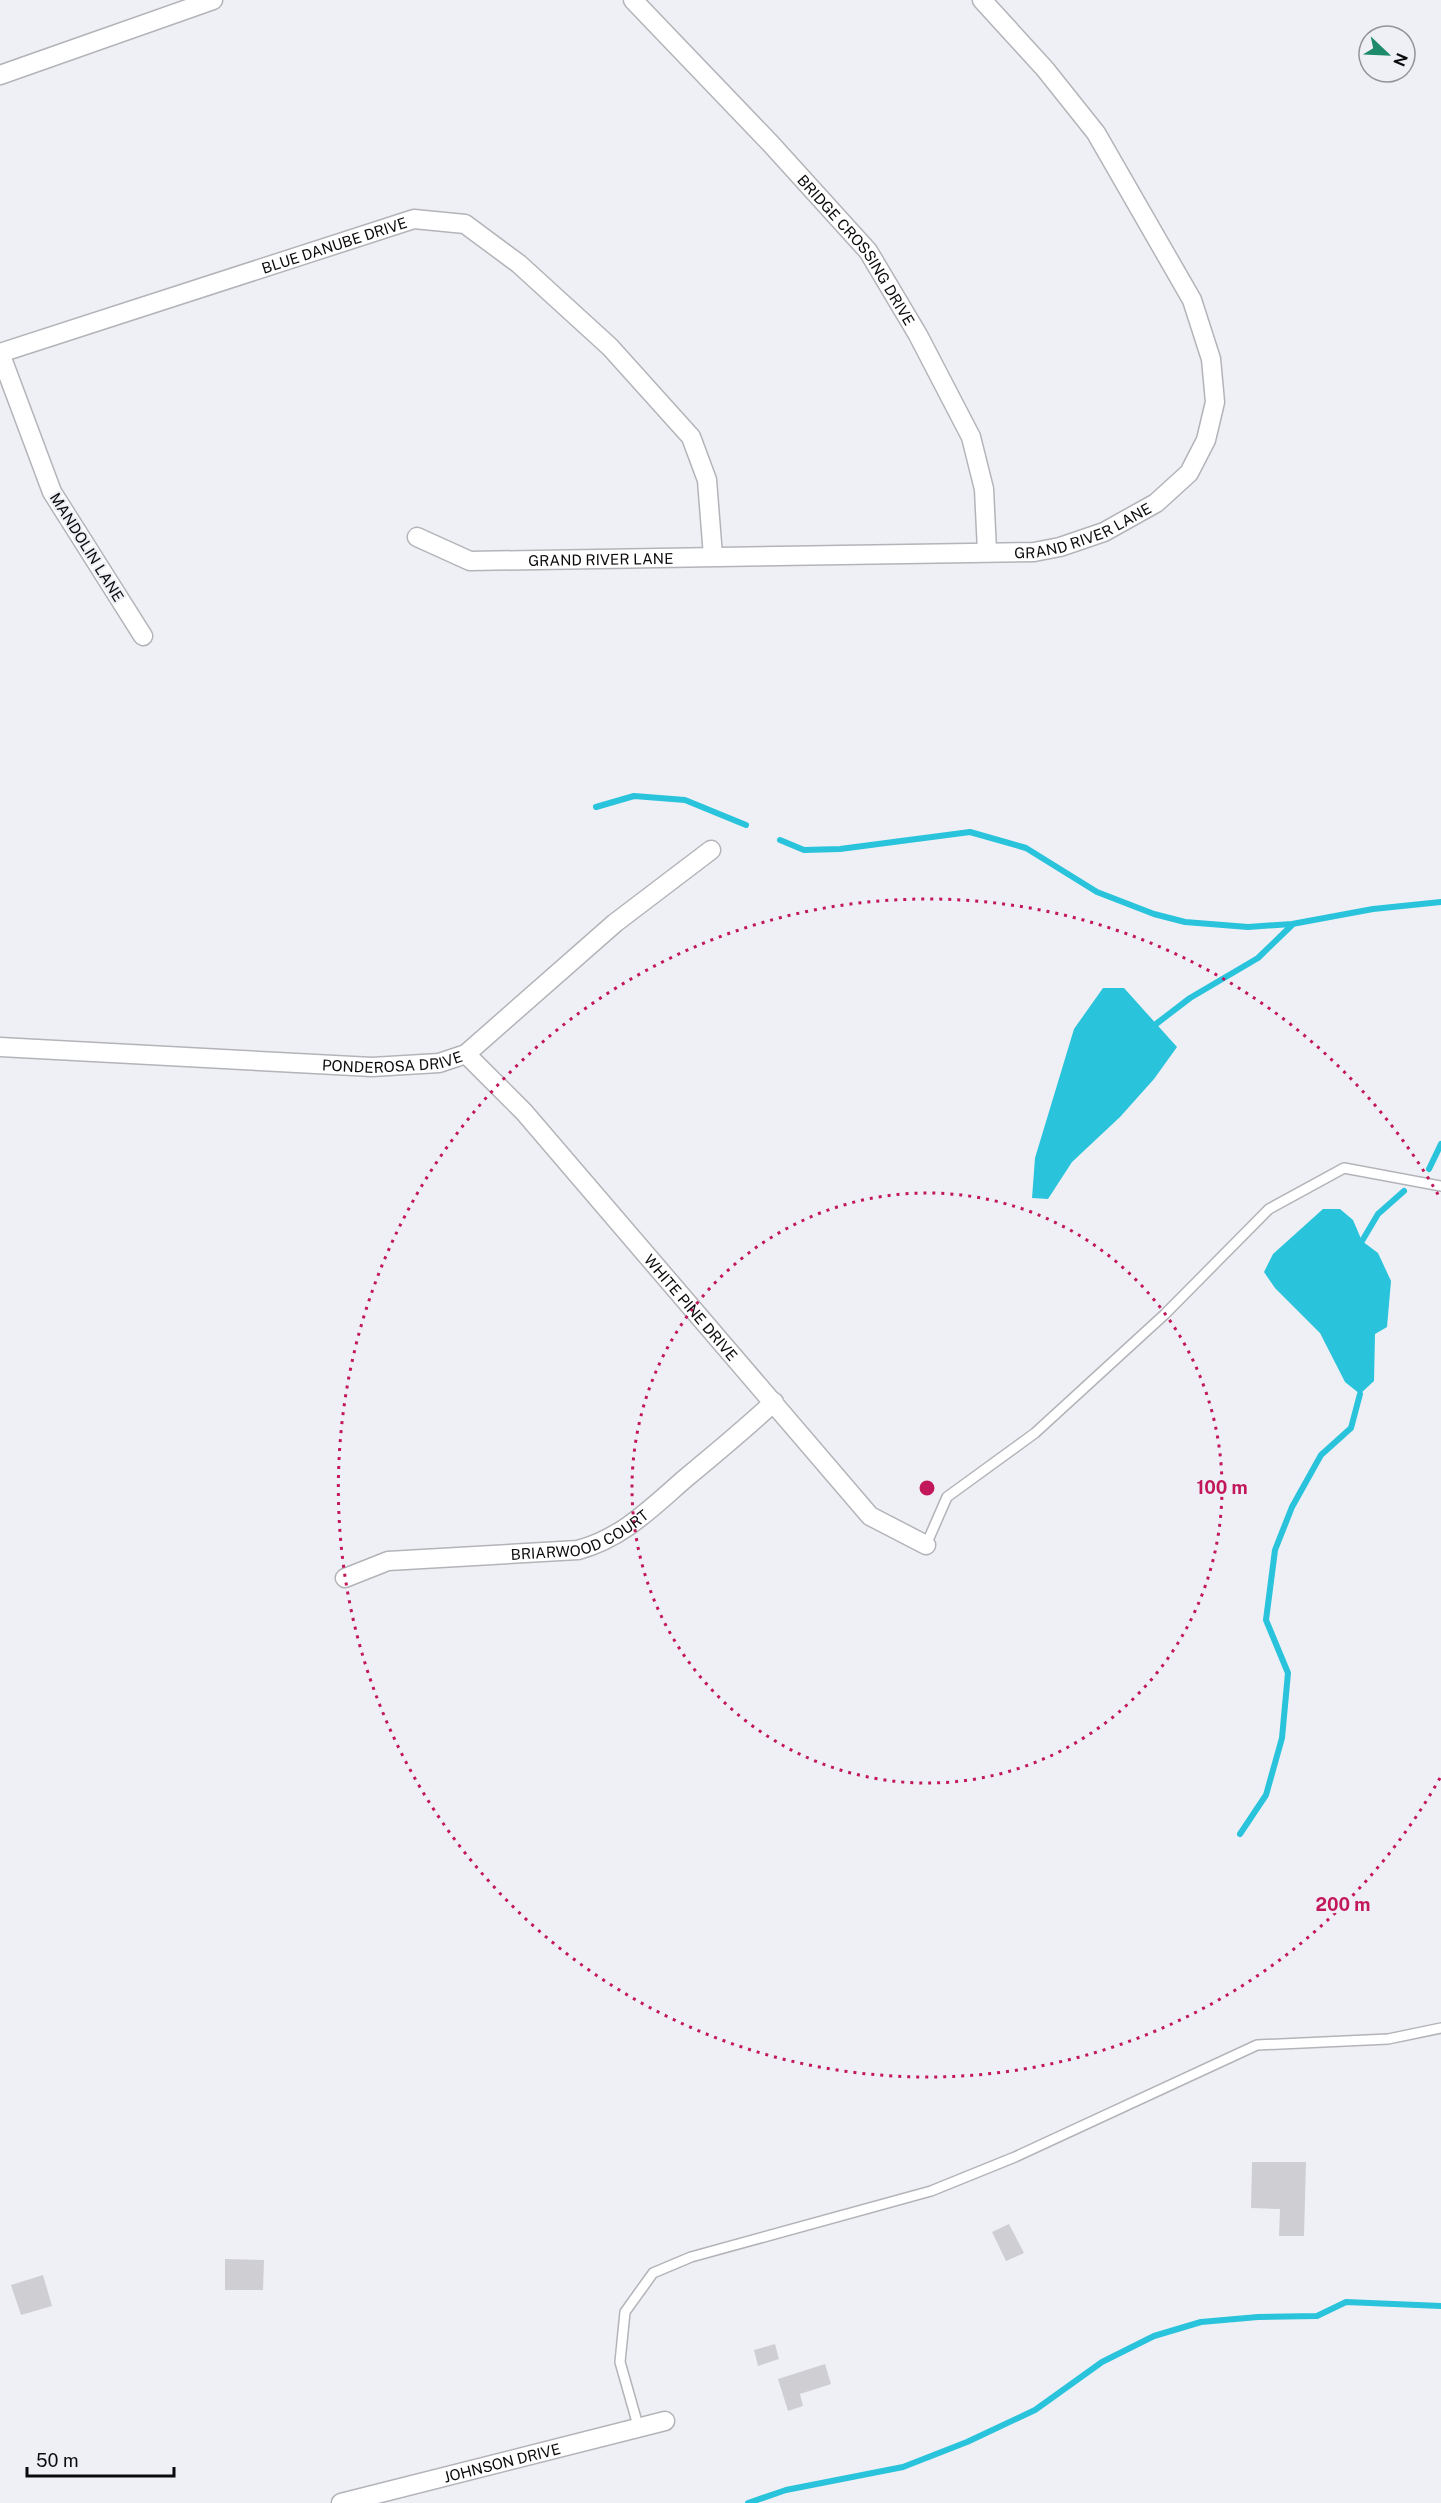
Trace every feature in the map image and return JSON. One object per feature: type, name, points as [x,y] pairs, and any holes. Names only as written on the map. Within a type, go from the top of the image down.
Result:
[{"type":"street","points":[[0,75],[213,0]]},
{"type":"street","name":"BRIDGE CROSSING DRIVE","points":[[633,0],[771,144],[868,251],[918,335],[971,437],[984,489],[987,551]]},
{"type":"street","name":"GRAND RIVER LANE","points":[[417,537],[470,561],[1034,552],[1060,548],[1104,532],[1156,503],[1189,473],[1206,440],[1215,402],[1211,359],[1192,300],[1096,133],[1045,69],[982,0]]},
{"type":"street","name":"BLUE DANUBE DRIVE","points":[[0,353],[414,219],[465,224],[519,264],[610,346],[691,437],[707,480],[713,556]]},
{"type":"street","name":"MANDOLIN LANE","points":[[0,353],[52,492],[143,636]]},
{"type":"street","name":"PONDEROSA DRIVE","points":[[0,1047],[372,1067],[439,1063],[466,1053],[615,923],[711,850]]},
{"type":"street","name":"WHITE PINE DRIVE","points":[[466,1053],[524,1112],[870,1516],[926,1545]]},
{"type":"street","name":"BRIARWOOD COURT","points":[[345,1578],[388,1561],[578,1550],[600,1544],[618,1534],[774,1402]]},
{"type":"street","name":"JOHNSON DRIVE","points":[[341,2503],[665,2421]]},
{"type":"lane","points":[[926,1545],[947,1497],[1035,1432],[1165,1314],[1269,1209],[1344,1168],[1441,1186]]},
{"type":"lane","points":[[639,2429],[620,2362],[625,2312],[653,2273],[691,2257],[931,2191],[1015,2157],[1257,2045],[1388,2038],[1441,2028]]},
{"type":"water","points":[[1103,988],[1124,988],[1177,1047],[1154,1079],[1120,1117],[1072,1162],[1048,1199],[1032,1198],[1035,1158],[1074,1029]]},
{"type":"water","points":[[1323,1209],[1340,1209],[1353,1220],[1362,1241],[1378,1253],[1391,1281],[1387,1327],[1375,1334],[1374,1381],[1360,1394],[1345,1382],[1320,1333],[1275,1288],[1264,1272],[1273,1254]]},
{"type":"building","points":[[1252,2162],[1306,2162],[1304,2236],[1279,2236],[1280,2209],[1251,2208]]},
{"type":"building","points":[[1009,2224],[1024,2253],[1006,2261],[992,2232]]},
{"type":"building","points":[[225,2259],[264,2260],[263,2290],[225,2290]]},
{"type":"building","points":[[43,2275],[52,2306],[21,2315],[11,2285]]},
{"type":"building","points":[[775,2344],[779,2359],[758,2366],[754,2350]]},
{"type":"building","points":[[825,2364],[831,2384],[800,2394],[803,2406],[788,2411],[778,2379]]},
{"type":"waterway","points":[[596,807],[634,796],[685,800],[746,825]]},
{"type":"waterway","points":[[780,840],[804,850],[840,849],[970,832],[1026,848],[1097,892],[1154,914],[1185,922],[1248,927],[1292,924],[1373,909],[1441,902]]},
{"type":"waterway","points":[[1156,1024],[1190,998],[1258,958],[1292,925]]},
{"type":"waterway","points":[[1429,1169],[1441,1144]]},
{"type":"waterway","points":[[1362,1241],[1378,1214],[1404,1191]]},
{"type":"waterway","points":[[1240,1834],[1266,1795],[1282,1738],[1288,1673],[1266,1620],[1275,1550],[1292,1507],[1321,1455],[1351,1428],[1360,1394]]},
{"type":"waterway","points":[[748,2503],[786,2490],[903,2467],[967,2442],[1035,2410],[1102,2362],[1154,2336],[1201,2322],[1258,2317],[1317,2316],[1346,2302],[1441,2306]]}]
